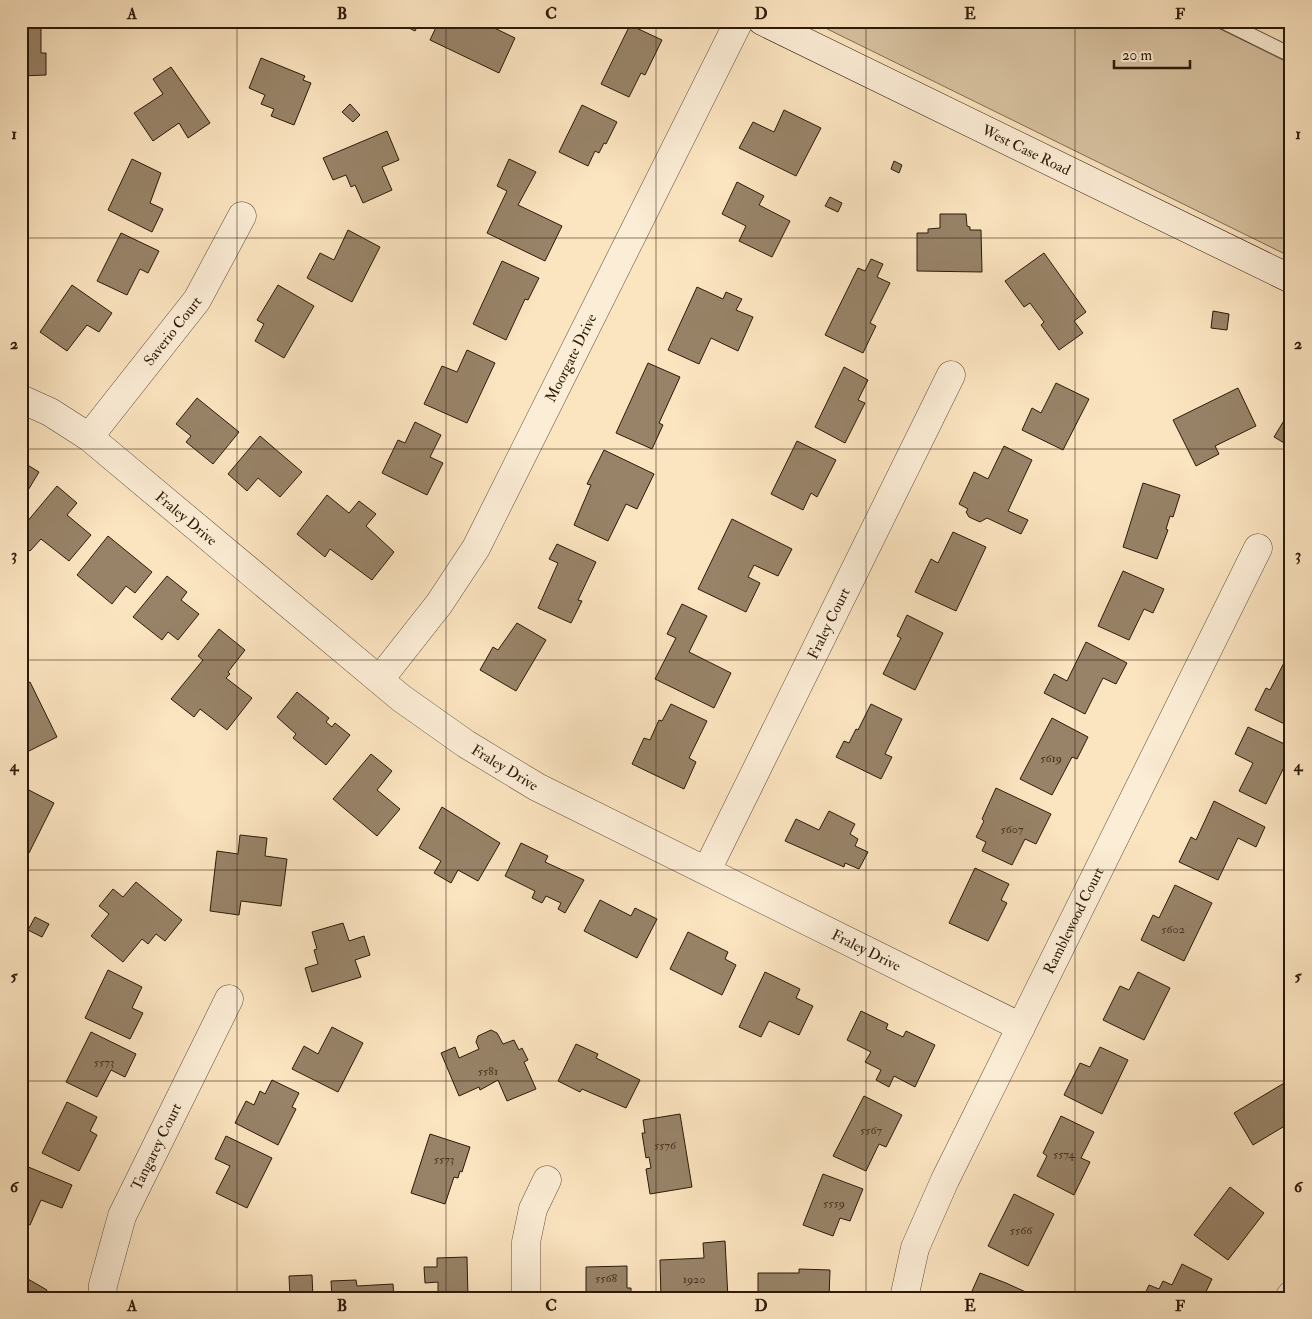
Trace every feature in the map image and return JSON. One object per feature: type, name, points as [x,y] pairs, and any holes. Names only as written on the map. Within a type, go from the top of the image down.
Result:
[{"type":"street","name":"Moorgate Drive","points":[[380,679],[439,604],[476,548],[739,21]]},
{"type":"street","name":"West Case Road","points":[[762,21],[1291,278]]},
{"type":"street","name":"Saverio Court","points":[[89,437],[197,300],[242,216]]},
{"type":"street","name":"Fraley Court","points":[[707,870],[951,375]]},
{"type":"street","name":"Fraley Drive","points":[[21,399],[50,412],[89,437],[401,698],[466,744],[537,787],[1021,1027]]},
{"type":"street","name":"Ramblewood Court","points":[[904,1298],[915,1248],[950,1171],[1258,548]]},
{"type":"street","name":"Tangarey Court","points":[[102,1298],[103,1285],[112,1247],[122,1216],[229,999]]},
{"type":"street","points":[[526,1298],[526,1242],[533,1209],[547,1180]]},
{"type":"lane","points":[[1222,21],[1291,55]]},
{"type":"shaded area","points":[[811,21],[1204,21],[1291,64],[1291,257]]},
{"type":"building","points":[[395,21],[420,21],[415,31]]},
{"type":"building","points":[[439,21],[480,21],[515,38],[499,73],[430,40]]},
{"type":"building","points":[[21,25],[41,25],[41,53],[46,53],[46,75],[21,76]]},
{"type":"building","points":[[630,25],[662,40],[645,75],[641,73],[629,97],[601,84]]},
{"type":"building","points":[[261,58],[305,76],[303,80],[311,83],[294,125],[271,116],[274,109],[261,104],[265,95],[249,88]]},
{"type":"building","points":[[171,67],[210,123],[188,138],[179,123],[153,141],[134,113],[163,94],[153,79]]},
{"type":"building","points":[[350,104],[360,115],[353,122],[342,112]]},
{"type":"building","points":[[582,105],[617,122],[606,144],[604,143],[599,153],[595,151],[588,166],[559,152]]},
{"type":"building","points":[[784,110],[821,128],[796,176],[739,148],[753,122],[774,132]]},
{"type":"building","points":[[387,131],[399,160],[382,167],[392,190],[363,203],[355,185],[351,187],[346,175],[333,180],[323,158]]},
{"type":"building","points":[[132,159],[161,173],[150,203],[163,209],[152,232],[108,210]]},
{"type":"building","points":[[509,159],[536,172],[518,205],[562,226],[545,261],[487,233],[507,191],[497,186]]},
{"type":"building","points":[[894,161],[902,165],[899,173],[891,169]]},
{"type":"building","points":[[737,182],[764,196],[759,205],[790,221],[772,257],[739,241],[746,226],[722,214]]},
{"type":"building","points":[[830,197],[842,203],[838,212],[825,206]]},
{"type":"building","points":[[940,214],[966,214],[967,226],[970,227],[970,230],[981,230],[982,272],[917,271],[917,233],[928,233],[928,229],[940,228]]},
{"type":"building","points":[[348,230],[380,247],[352,302],[307,278],[320,253],[334,260]]},
{"type":"building","points":[[121,233],[159,251],[148,273],[140,269],[127,295],[97,281]]},
{"type":"building","points":[[1044,253],[1086,312],[1074,321],[1083,333],[1059,350],[1041,325],[1044,322],[1030,303],[1024,307],[1005,281]]},
{"type":"building","points":[[871,259],[883,264],[877,277],[890,283],[870,323],[876,326],[863,353],[825,335],[858,268],[865,271]]},
{"type":"building","points":[[502,261],[539,278],[528,300],[525,299],[506,340],[473,324]]},
{"type":"building","points":[[72,285],[112,313],[99,332],[87,325],[67,351],[40,332]]},
{"type":"building","points":[[278,285],[314,306],[284,358],[255,341],[264,324],[257,320]]},
{"type":"building","points":[[697,287],[723,299],[726,292],[742,299],[736,310],[753,317],[738,351],[711,338],[699,364],[668,350]]},
{"type":"building","points":[[1213,311],[1229,314],[1227,330],[1211,328]]},
{"type":"building","points":[[467,350],[495,363],[467,423],[424,404],[442,366],[457,372]]},
{"type":"building","points":[[648,363],[680,377],[659,423],[663,425],[652,449],[616,433]]},
{"type":"building","points":[[844,367],[868,380],[858,400],[865,403],[845,443],[815,427]]},
{"type":"building","points":[[1056,383],[1089,399],[1063,450],[1022,430],[1032,408],[1041,413]]},
{"type":"building","points":[[1238,388],[1256,426],[1215,446],[1219,454],[1196,466],[1173,420]]},
{"type":"building","points":[[197,398],[239,432],[213,464],[186,442],[191,436],[176,424]]},
{"type":"building","points":[[1291,409],[1291,447],[1274,437]]},
{"type":"building","points":[[415,422],[441,435],[430,457],[443,463],[427,495],[382,473],[398,440],[405,443]]},
{"type":"building","points":[[260,436],[302,472],[280,497],[258,478],[247,491],[228,474]]},
{"type":"building","points":[[797,441],[836,460],[817,497],[811,493],[803,510],[771,494]]},
{"type":"building","points":[[1004,446],[1032,460],[1008,511],[1028,520],[1021,534],[987,518],[980,522],[969,517],[966,512],[968,509],[959,504],[974,472],[988,479]]},
{"type":"building","points":[[604,450],[654,474],[637,509],[626,504],[608,541],[574,525],[591,485],[587,484]]},
{"type":"building","points":[[21,461],[39,472],[21,502]]},
{"type":"building","points":[[1143,483],[1180,495],[1173,517],[1170,516],[1166,529],[1168,530],[1157,559],[1123,547]]},
{"type":"building","points":[[57,486],[77,503],[67,515],[91,535],[69,561],[41,539],[30,551],[21,544],[21,529]]},
{"type":"building","points":[[327,495],[349,513],[359,501],[376,514],[366,526],[394,552],[372,580],[330,549],[325,557],[297,534]]},
{"type":"building","points":[[732,519],[792,549],[778,576],[754,565],[748,577],[760,583],[746,612],[698,589]]},
{"type":"building","points":[[953,532],[986,547],[956,611],[915,592],[931,559],[938,563]]},
{"type":"building","points":[[108,536],[152,572],[135,593],[126,586],[112,604],[77,575]]},
{"type":"building","points":[[557,544],[596,562],[578,600],[582,601],[571,623],[538,608],[558,563],[549,559]]},
{"type":"building","points":[[1123,571],[1164,589],[1153,613],[1144,609],[1129,640],[1098,626]]},
{"type":"building","points":[[167,576],[187,592],[181,600],[199,614],[178,640],[168,632],[162,640],[133,617]]},
{"type":"building","points":[[682,604],[707,616],[689,652],[731,673],[714,708],[655,679],[676,638],[667,634]]},
{"type":"building","points":[[907,615],[943,633],[915,690],[883,674],[901,638],[897,636]]},
{"type":"building","points":[[517,623],[546,640],[516,691],[480,670],[493,647],[498,650]]},
{"type":"building","points":[[219,629],[245,650],[228,672],[230,674],[226,678],[252,698],[227,730],[200,709],[194,717],[171,699],[203,660],[198,656]]},
{"type":"building","points":[[1086,642],[1127,663],[1116,684],[1103,678],[1085,714],[1044,693],[1054,674],[1067,681]]},
{"type":"building","points":[[1288,655],[1291,656],[1291,727],[1255,710],[1266,688],[1270,690]]},
{"type":"building","points":[[30,682],[57,737],[25,753],[21,746],[21,686]]},
{"type":"building","points":[[297,692],[329,718],[326,722],[332,727],[335,723],[350,735],[326,765],[293,738],[296,734],[277,717]]},
{"type":"building","points":[[671,704],[707,721],[689,758],[696,762],[684,789],[632,764],[644,738],[650,740],[659,720],[662,721]]},
{"type":"building","points":[[871,704],[902,719],[885,754],[892,757],[881,779],[836,757],[844,741],[849,743],[856,729],[858,730]]},
{"type":"building","points":[[1052,718],[1088,737],[1077,759],[1072,757],[1052,795],[1020,779]]},
{"type":"building","points":[[1248,727],[1291,747],[1291,753],[1266,804],[1239,791],[1253,763],[1235,754]]},
{"type":"building","points":[[371,754],[392,771],[377,790],[400,809],[377,836],[333,799]]},
{"type":"building","points":[[25,788],[54,803],[29,853],[21,849],[21,795]]},
{"type":"building","points":[[996,788],[1051,814],[1036,844],[1025,839],[1012,865],[982,851],[986,842],[976,837]]},
{"type":"building","points":[[1214,801],[1265,827],[1256,847],[1238,838],[1218,880],[1179,862],[1191,837],[1196,840]]},
{"type":"building","points":[[442,807],[500,843],[478,881],[458,870],[451,883],[434,873],[441,861],[419,848]]},
{"type":"building","points":[[829,811],[855,824],[850,834],[858,839],[855,846],[868,852],[859,869],[845,863],[844,867],[785,841],[796,819],[819,830]]},
{"type":"building","points":[[240,835],[267,838],[265,856],[287,859],[281,906],[241,901],[239,915],[210,911],[217,851],[238,854]]},
{"type":"building","points":[[521,843],[548,856],[545,862],[584,880],[565,913],[558,909],[561,903],[546,896],[542,903],[532,898],[535,891],[505,876]]},
{"type":"building","points":[[975,868],[1009,884],[1001,900],[1007,903],[988,941],[949,923]]},
{"type":"building","points":[[136,882],[182,920],[165,941],[156,934],[148,944],[142,939],[123,962],[91,936],[109,914],[99,906],[113,889],[123,897]]},
{"type":"building","points":[[1175,885],[1212,903],[1184,961],[1141,940],[1153,915],[1159,918]]},
{"type":"building","points":[[600,900],[631,916],[635,908],[657,919],[637,958],[584,931]]},
{"type":"building","points":[[35,917],[49,924],[42,937],[28,930]]},
{"type":"building","points":[[343,923],[349,941],[364,936],[370,955],[355,960],[361,977],[312,992],[305,968],[318,964],[314,950],[317,949],[312,932]]},
{"type":"building","points":[[688,932],[728,952],[725,959],[736,965],[722,995],[670,969]]},
{"type":"building","points":[[108,970],[142,987],[132,1008],[143,1013],[130,1039],[85,1018]]},
{"type":"building","points":[[765,972],[800,989],[796,998],[813,1006],[799,1035],[769,1021],[761,1037],[739,1027]]},
{"type":"building","points":[[1138,972],[1170,988],[1144,1040],[1103,1020],[1120,986],[1129,990]]},
{"type":"building","points":[[861,1011],[888,1024],[886,1029],[903,1037],[906,1031],[935,1045],[915,1087],[894,1076],[889,1087],[876,1080],[881,1070],[865,1062],[871,1052],[847,1040]]},
{"type":"building","points":[[332,1027],[363,1043],[338,1092],[292,1069],[304,1046],[318,1054]]},
{"type":"building","points":[[491,1030],[497,1033],[503,1044],[514,1040],[519,1050],[522,1048],[528,1060],[524,1062],[536,1089],[507,1101],[498,1080],[480,1090],[479,1087],[459,1096],[441,1053],[455,1047],[459,1058],[479,1049],[476,1042],[478,1036]]},
{"type":"building","points":[[91,1032],[136,1054],[125,1077],[111,1070],[97,1097],[66,1082]]},
{"type":"building","points":[[576,1044],[598,1054],[596,1058],[640,1080],[626,1108],[582,1089],[580,1092],[558,1081]]},
{"type":"building","points":[[1100,1047],[1128,1060],[1102,1114],[1064,1095],[1080,1063],[1090,1067]]},
{"type":"building","points":[[1291,1079],[1291,1128],[1288,1124],[1253,1145],[1234,1113]]},
{"type":"building","points":[[272,1080],[299,1093],[292,1107],[296,1109],[278,1145],[235,1123],[246,1101],[254,1105],[260,1091],[265,1094]]},
{"type":"building","points":[[864,1096],[902,1115],[886,1147],[879,1144],[866,1171],[833,1156]]},
{"type":"building","points":[[67,1102],[97,1117],[90,1131],[97,1135],[79,1171],[42,1153]]},
{"type":"building","points":[[680,1114],[692,1187],[650,1194],[646,1169],[651,1168],[649,1157],[646,1158],[642,1133],[645,1133],[643,1120]]},
{"type":"building","points":[[1061,1116],[1094,1132],[1081,1158],[1090,1162],[1074,1195],[1037,1176],[1047,1156],[1043,1153]]},
{"type":"building","points":[[430,1134],[470,1147],[462,1172],[460,1171],[458,1178],[454,1177],[445,1204],[411,1193]]},
{"type":"building","points":[[226,1136],[272,1158],[247,1208],[216,1193],[230,1166],[215,1159]]},
{"type":"building","points":[[21,1164],[72,1185],[62,1208],[41,1200],[30,1225],[21,1221]]},
{"type":"building","points":[[823,1174],[863,1189],[850,1221],[840,1218],[833,1236],[803,1225]]},
{"type":"building","points":[[1230,1187],[1264,1213],[1228,1260],[1194,1235]]},
{"type":"building","points":[[1014,1194],[1054,1214],[1028,1266],[988,1246]]},
{"type":"building","points":[[725,1241],[728,1298],[661,1298],[660,1260],[704,1258],[703,1243]]},
{"type":"building","points":[[467,1257],[468,1298],[438,1298],[438,1282],[425,1283],[424,1267],[437,1267],[437,1258]]},
{"type":"building","points":[[1182,1264],[1212,1279],[1203,1298],[1143,1298],[1149,1285],[1159,1289],[1163,1281],[1172,1285]]},
{"type":"building","points":[[627,1266],[627,1288],[631,1288],[631,1298],[594,1298],[594,1293],[586,1293],[586,1267]]},
{"type":"building","points":[[799,1269],[830,1270],[829,1298],[758,1298],[758,1273],[799,1273]]},
{"type":"building","points":[[980,1273],[1006,1283],[1039,1298],[969,1298]]},
{"type":"building","points":[[21,1275],[47,1290],[42,1298],[21,1298]]},
{"type":"building","points":[[312,1275],[313,1298],[290,1298],[289,1276]]},
{"type":"building","points":[[356,1280],[357,1286],[393,1284],[394,1298],[332,1298],[331,1281]]},
{"type":"building","points":[[221,1293],[221,1298],[163,1298],[163,1294]]}]
